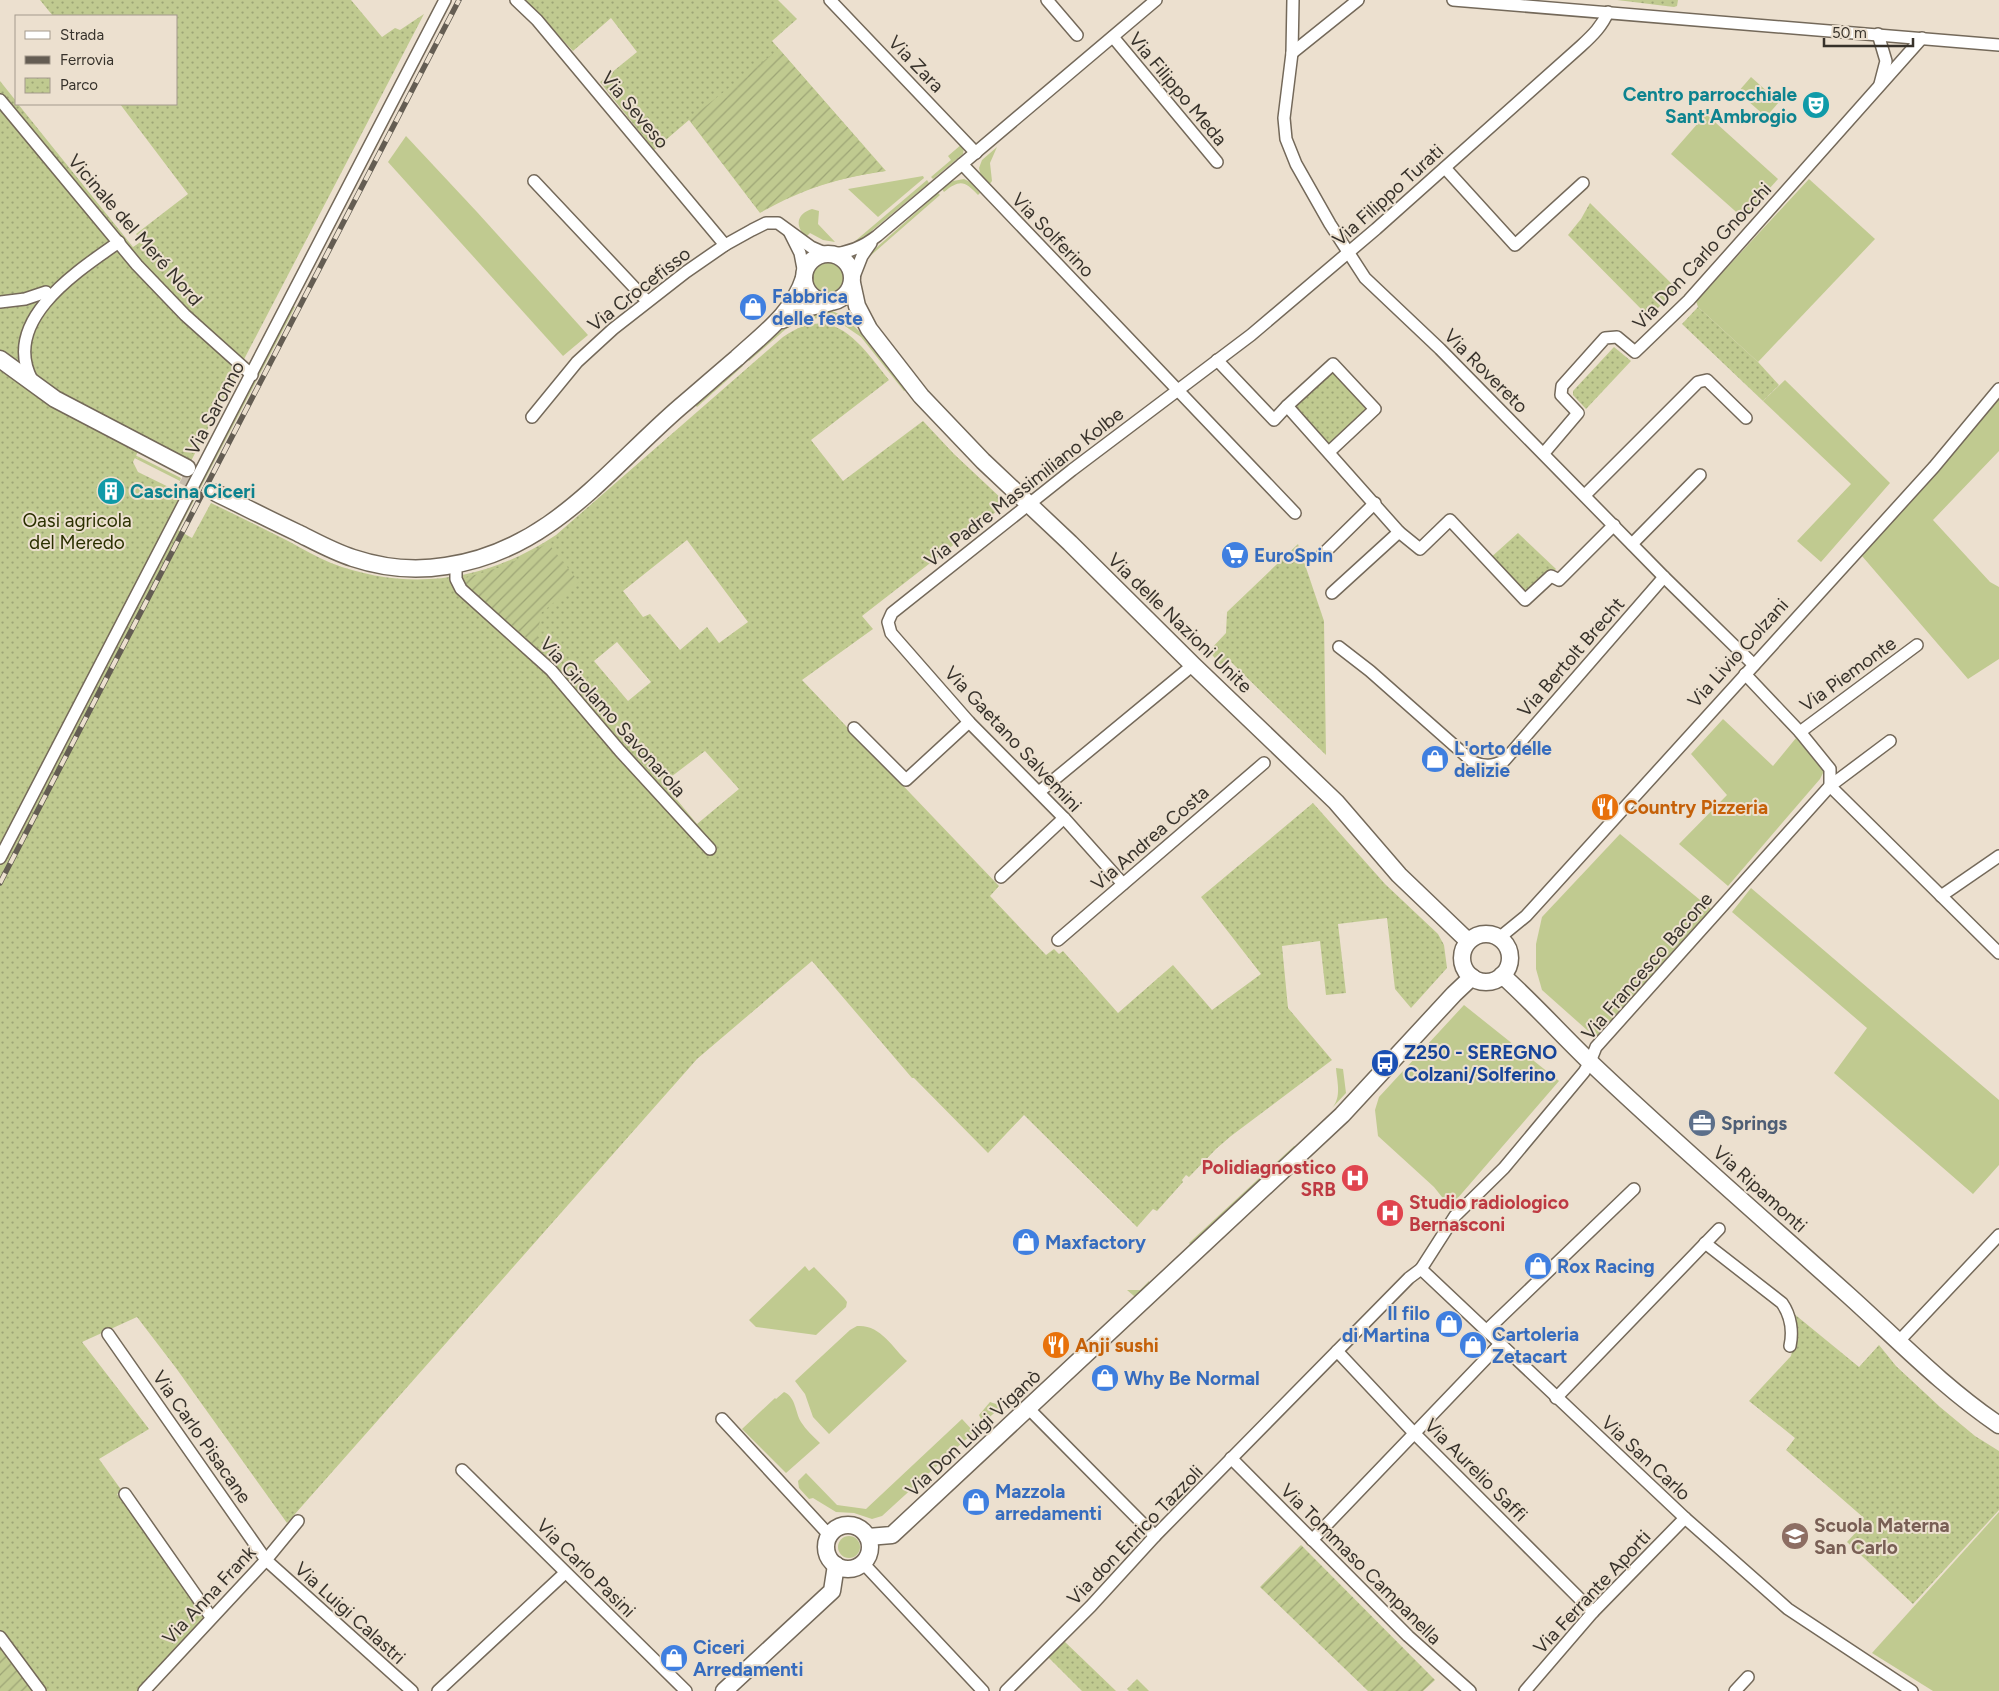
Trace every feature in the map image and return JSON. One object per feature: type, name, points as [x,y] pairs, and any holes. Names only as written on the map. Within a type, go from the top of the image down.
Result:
[{"type":"street","name":"Via Saronno","points":[[0,858],[445,0]]},
{"type":"street","name":"Via Seveso","points":[[516,0],[537,20],[725,245]]},
{"type":"street","name":"Via Zara","points":[[830,0],[976,153]]},
{"type":"street","points":[[1047,0],[1077,34]]},
{"type":"street","points":[[644,439],[615,458],[547,516],[528,529],[491,546],[452,557],[433,560],[386,557],[346,547],[218,489],[323,546],[352,558],[384,566],[415,569],[456,565],[512,548],[531,538],[581,499],[615,469],[644,439],[770,329],[792,304],[811,261],[820,255],[844,253],[856,249],[877,236],[1156,0]]},
{"type":"street","name":"Via Rovereto","points":[[1293,0],[1292,53],[1284,118],[1286,139],[1296,164],[1330,224],[1365,278],[1544,453],[1664,577],[1754,665]]},
{"type":"street","points":[[1292,53],[1358,0]]},
{"type":"street","points":[[1453,0],[1999,45]]},
{"type":"street","name":"Via Filippo Turati","points":[[1177,390],[1251,335],[1445,168],[1594,34],[1604,22],[1608,12]]},
{"type":"street","name":"Via Don Carlo Gnocchi","points":[[1878,34],[1886,61],[1878,88]]},
{"type":"street","name":"Via Filippo Meda","points":[[1113,38],[1217,162]]},
{"type":"street","name":"Via Don Carlo Gnocchi","points":[[1544,453],[1578,413],[1561,394],[1562,386],[1568,379],[1606,338],[1617,337],[1634,352],[1642,346],[1689,300],[1922,38]]},
{"type":"street","name":"Vicinale del Meré Nord","points":[[0,100],[137,265],[185,315],[252,375]]},
{"type":"street","name":"Via Solferino","points":[[962,164],[1295,513]]},
{"type":"street","points":[[1445,168],[1516,245],[1584,183]]},
{"type":"street","points":[[534,180],[647,301]]},
{"type":"street","name":"Via Crocefisso","points":[[532,417],[577,362],[647,301],[725,245],[766,223],[778,223],[810,247],[829,254]]},
{"type":"street","points":[[788,229],[800,253],[806,288],[809,294],[820,301],[830,303],[858,320],[868,329]]},
{"type":"street","points":[[770,329],[798,312],[814,305],[830,303],[844,297],[849,291],[862,256],[877,236]]},
{"type":"street","points":[[42,390],[25,369],[20,355],[20,338],[25,324],[36,307],[57,286],[119,242]]},
{"type":"street","points":[[829,254],[841,257],[852,270],[857,306],[868,329]]},
{"type":"street","points":[[0,302],[25,299],[57,286]]},
{"type":"street","name":"Via delle Nazioni Unite","points":[[868,329],[921,396],[983,461],[1336,802],[1399,875],[1468,941]]},
{"type":"street","points":[[0,359],[42,390],[185,472],[67,416],[0,370]]},
{"type":"street","points":[[1217,360],[1274,420],[1333,364],[1375,409],[1329,452]]},
{"type":"street","points":[[1585,495],[1698,382],[1707,380],[1746,418]]},
{"type":"street","name":"Via Livio Colzani","points":[[1499,938],[1526,916],[1934,466],[1999,389]]},
{"type":"street","name":"Via Padre Massimiliano Kolbe","points":[[892,613],[1177,390]]},
{"type":"street","points":[[1287,406],[1399,532],[1420,550],[1450,520],[1525,600],[1551,576],[1559,580],[1614,525]]},
{"type":"street","points":[[1632,544],[1700,475]]},
{"type":"street","points":[[1322,555],[1375,503]]},
{"type":"street","points":[[1332,593],[1399,532]]},
{"type":"street","name":"Via Girolamo Savonarola","points":[[456,565],[456,578],[461,590],[550,670],[620,751],[710,849]]},
{"type":"street","name":"Via Bertolt Brecht","points":[[1339,647],[1370,671],[1473,762],[1484,766],[1494,765],[1504,761],[1664,577]]},
{"type":"street","name":"Via Gaetano Salvemini","points":[[892,613],[888,622],[891,633],[970,722],[1064,818],[1124,884]]},
{"type":"street","name":"Via Piemonte","points":[[1800,732],[1917,645]]},
{"type":"street","points":[[1039,792],[1193,665]]},
{"type":"street","points":[[1745,674],[1800,732],[1830,769],[1830,786],[1999,953]]},
{"type":"street","points":[[854,728],[906,780],[970,722]]},
{"type":"street","name":"Via Francesco Bacone","points":[[1421,1269],[1455,1216],[1504,1168],[1590,1062],[1596,1047],[1830,786],[1890,741]]},
{"type":"street","name":"Via Andrea Costa","points":[[1058,940],[1264,763]]},
{"type":"street","points":[[1001,877],[1064,818]]},
{"type":"street","points":[[1941,896],[1999,856]]},
{"type":"street","points":[[1484,934],[1492,934],[1499,938],[1509,951],[1507,968],[1502,974],[1488,981],[1472,978],[1466,972],[1462,956],[1468,941],[1484,934]]},
{"type":"street","name":"Via Ripamonti","points":[[1502,974],[1590,1062],[1972,1406],[1999,1424]]},
{"type":"street","name":"Via Don Luigi Viganò","points":[[868,1537],[892,1535],[1342,1115],[1454,994],[1472,978]]},
{"type":"street","points":[[1487,1330],[1634,1189]]},
{"type":"street","points":[[1556,1398],[1719,1229]]},
{"type":"street","points":[[1899,1341],[1999,1235]]},
{"type":"street","points":[[1705,1243],[1782,1303],[1790,1324],[1790,1346]]},
{"type":"street","name":"Via San Carlo","points":[[1421,1269],[1685,1518],[1788,1609],[1912,1691]]},
{"type":"street","name":"Via don Enrico Tazzoli","points":[[1006,1691],[1091,1606],[1155,1536],[1409,1278],[1421,1269]]},
{"type":"street","name":"Via Carlo Pisacane","points":[[108,1334],[266,1560]]},
{"type":"street","points":[[1312,1540],[1500,1344]]},
{"type":"street","name":"Via Aurelio Saffi","points":[[1337,1351],[1414,1433],[1593,1612]]},
{"type":"street","points":[[1028,1408],[1155,1536]]},
{"type":"street","points":[[722,1419],[830,1536]]},
{"type":"street","name":"Via Tommaso Campanella","points":[[1232,1458],[1408,1636],[1470,1691]]},
{"type":"street","name":"Via Carlo Pasini","points":[[462,1470],[686,1691]]},
{"type":"street","points":[[126,1494],[211,1617]]},
{"type":"street","name":"Via Ferrante Aporti","points":[[1525,1691],[1593,1612],[1685,1518]]},
{"type":"street","name":"Via Anna Frank","points":[[144,1691],[266,1560],[298,1521]]},
{"type":"street","points":[[849,1525],[862,1530],[868,1537],[870,1551],[863,1563],[850,1568],[836,1565],[830,1558],[827,1549],[830,1536],[840,1527],[849,1525]]},
{"type":"street","name":"Via Luigi Calastri","points":[[266,1560],[412,1691]]},
{"type":"street","points":[[863,1563],[983,1691]]},
{"type":"street","points":[[724,1691],[832,1591],[836,1565]]},
{"type":"street","points":[[438,1691],[565,1573]]},
{"type":"street","points":[[0,1637],[40,1691]]},
{"type":"street","points":[[1735,1691],[1748,1677]]},
{"type":"green space","name":"Oasi agricola del Meredo","points":[[40,0],[351,0],[382,37],[395,28],[400,30],[424,14],[191,461],[144,439],[133,462],[138,472],[185,495],[169,525],[192,538],[211,503],[326,561],[361,572],[390,578],[419,579],[447,578],[475,572],[503,563],[530,551],[556,535],[783,337],[801,327],[817,323],[831,325],[856,341],[889,380],[811,440],[843,481],[923,421],[954,454],[1004,501],[1003,506],[992,515],[862,616],[873,629],[802,680],[999,886],[990,896],[1046,955],[1054,949],[1059,954],[1063,951],[1118,1013],[1173,965],[1212,1010],[1261,974],[1201,897],[1313,803],[1385,884],[1438,934],[1444,945],[1447,968],[1411,1008],[1395,989],[1387,918],[1338,924],[1346,993],[1326,995],[1320,941],[1282,946],[1288,1008],[1332,1060],[1231,1136],[1189,1177],[1186,1175],[1182,1180],[1183,1182],[1157,1211],[1153,1209],[1137,1227],[1024,1115],[988,1153],[912,1078],[812,961],[697,1059],[287,1523],[176,1368],[137,1317],[82,1342],[149,1429],[99,1459],[122,1491],[117,1494],[206,1617],[140,1691],[0,1691],[0,81],[15,100],[15,105],[19,105],[133,247],[142,241],[136,234],[188,194],[121,105],[178,105],[178,15],[52,15]],"holes":[[[687,540],[748,622],[719,643],[707,627],[680,650],[650,614],[643,617],[623,591]],[[617,642],[651,682],[628,701],[594,661]],[[705,751],[739,789],[697,824],[663,783]]]},
{"type":"green space","points":[[525,0],[778,0],[797,19],[772,41],[886,171],[836,181],[806,191],[760,213],[689,120],[654,150],[600,82],[637,52],[611,18],[573,51]]},
{"type":"green space","points":[[1617,0],[1678,0],[1677,6],[1674,7]]},
{"type":"green space","points":[[779,49],[885,171],[821,185],[791,196],[760,212],[689,119]]},
{"type":"green space","points":[[1751,77],[1779,102],[1766,117],[1738,92]]},
{"type":"green space","points":[[1706,114],[1778,179],[1743,218],[1671,154]]},
{"type":"green space","points":[[406,136],[588,335],[563,356],[388,162]]},
{"type":"green space","points":[[962,144],[964,147],[963,154],[933,179],[931,177],[951,160],[948,156]]},
{"type":"green space","points":[[997,147],[990,163],[992,181],[989,185],[981,176],[979,168],[982,160]]},
{"type":"green space","points":[[923,176],[924,178],[878,217],[848,189]]},
{"type":"green space","points":[[964,179],[970,182],[980,193],[978,195],[966,184],[962,183],[954,185],[944,192],[942,189],[953,181]]},
{"type":"green space","points":[[1809,179],[1875,239],[1758,362],[1698,307],[1696,301]]},
{"type":"green space","points":[[927,180],[929,183],[856,244],[854,242]]},
{"type":"green space","points":[[938,193],[940,195],[869,257],[867,256]]},
{"type":"green space","points":[[1590,203],[1677,289],[1649,317],[1568,235],[1581,219]]},
{"type":"green space","points":[[812,209],[819,211],[818,224],[835,242],[823,240],[810,233],[806,237],[802,233],[799,225],[800,217]]},
{"type":"green space","points":[[828,263],[834,264],[839,268],[843,273],[843,285],[839,290],[834,294],[828,295],[822,294],[817,290],[813,285],[812,279],[813,273],[817,268],[822,264]]},
{"type":"green space","points":[[293,306],[295,307],[0,872],[0,867]]},
{"type":"green space","points":[[1698,307],[1758,362],[1779,385],[1763,401],[1682,324]]},
{"type":"green space","points":[[830,310],[841,315],[838,322],[818,318],[803,321],[801,315]]},
{"type":"green space","points":[[797,317],[799,322],[786,329],[749,361],[747,359]]},
{"type":"green space","points":[[846,318],[859,331],[906,390],[904,391],[861,337],[842,324]]},
{"type":"green space","points":[[1614,347],[1631,361],[1586,409],[1573,395],[1573,391]]},
{"type":"green space","points":[[741,364],[743,366],[697,407],[695,405]]},
{"type":"green space","points":[[1333,364],[1375,409],[1329,452],[1287,406]]},
{"type":"green space","points":[[0,374],[95,435],[181,478],[180,481],[89,435]]},
{"type":"green space","points":[[1785,380],[1890,483],[1821,562],[1797,541],[1851,484],[1763,401]]},
{"type":"green space","points":[[1999,396],[1999,451],[1933,520],[1990,582],[1999,587],[1999,659],[1968,679],[1862,556]]},
{"type":"green space","points":[[1518,533],[1556,569],[1525,600],[1488,560]]},
{"type":"green space","points":[[548,543],[579,582],[541,613],[536,646],[466,586],[462,579],[507,565]]},
{"type":"green space","points":[[1298,544],[1324,621],[1326,755],[1230,661],[1223,668],[1209,651],[1226,633],[1227,612]]},
{"type":"green space","points":[[1723,719],[1773,766],[1796,738],[1824,771],[1820,779],[1728,886],[1679,844],[1727,795],[1691,754]]},
{"type":"green space","points":[[1620,834],[1711,909],[1596,1038],[1542,990],[1536,969],[1536,944],[1542,917]]},
{"type":"green space","points":[[1751,888],[1999,1100],[1999,1165],[1973,1194],[1834,1073],[1867,1028],[1732,912]]},
{"type":"green space","points":[[1464,1005],[1559,1081],[1450,1207],[1434,1187],[1378,1136],[1375,1110],[1379,1097]]},
{"type":"green space","points":[[1336,1068],[1343,1069],[1346,1093],[1332,1108],[1338,1094]]},
{"type":"green space","points":[[1294,1146],[1300,1147],[1193,1247],[1189,1243]]},
{"type":"green space","points":[[805,1266],[809,1271],[814,1267],[844,1298],[847,1302],[846,1307],[816,1335],[756,1327],[749,1320]]},
{"type":"green space","points":[[1149,1281],[1149,1285],[1139,1296],[1134,1296],[1127,1290],[1140,1290]]},
{"type":"green space","points":[[1793,1313],[1859,1367],[1879,1345],[1896,1366],[1940,1407],[1975,1436],[1999,1451],[1999,1510],[1913,1604],[1847,1542],[1859,1529],[1857,1527],[1864,1518],[1786,1450],[1795,1438],[1749,1401],[1791,1356],[1795,1337]]},
{"type":"green space","points":[[857,1326],[865,1326],[879,1333],[907,1361],[829,1434],[813,1417],[805,1394],[795,1381],[850,1330]]},
{"type":"green space","points":[[784,1392],[791,1397],[803,1425],[820,1443],[786,1473],[742,1429]]},
{"type":"green space","points":[[990,1402],[1002,1406],[983,1423],[979,1415]]},
{"type":"green space","points":[[962,1419],[974,1432],[882,1516],[872,1519],[854,1513],[836,1512],[813,1498],[809,1499],[799,1488],[798,1481],[806,1473],[837,1505],[866,1509]]},
{"type":"green space","points":[[1999,1512],[1999,1691],[1933,1691],[1872,1653]]},
{"type":"green space","points":[[849,1536],[857,1539],[860,1547],[857,1555],[849,1558],[841,1555],[838,1547],[841,1539]]},
{"type":"green space","points":[[1301,1545],[1435,1680],[1423,1691],[1368,1691],[1260,1587]]},
{"type":"green space","points":[[1064,1641],[1116,1691],[1082,1691],[1048,1657]]},
{"type":"green space","points":[[0,1648],[33,1691],[0,1691]]},
{"type":"green space","points":[[1137,1679],[1149,1691],[1129,1691],[1127,1689]]},
{"type":"tunnel","points":[[183,476],[216,493]]},
{"type":"railway","points":[[0,883],[459,0]]},
{"type":"place","name":"Centro parrocchiale Sant'Ambrogio","points":[[1816,105]]},
{"type":"place","name":"Fabbrica delle feste","points":[[753,307]]},
{"type":"place","name":"Cascina Ciceri","points":[[111,491]]},
{"type":"place","name":"EuroSpin","points":[[1235,555]]},
{"type":"place","name":"L'orto delle delizie","points":[[1435,759]]},
{"type":"place","name":"Country Pizzeria","points":[[1605,807]]},
{"type":"place","name":"Z250 - SEREGNO Colzani/Solferino","points":[[1385,1063]]},
{"type":"place","name":"Springs","points":[[1702,1123]]},
{"type":"place","name":"Polidiagnostico SRB","points":[[1355,1178]]},
{"type":"place","name":"Studio radiologico Bernasconi","points":[[1390,1213]]},
{"type":"place","name":"Maxfactory","points":[[1026,1242]]},
{"type":"place","name":"Rox Racing","points":[[1538,1266]]},
{"type":"place","name":"Il filo di Martina","points":[[1449,1324]]},
{"type":"place","name":"Anji sushi","points":[[1056,1345]]},
{"type":"place","name":"Cartoleria Zetacart","points":[[1473,1345]]},
{"type":"place","name":"Why Be Normal","points":[[1105,1378]]},
{"type":"place","name":"Mazzola arredamenti","points":[[976,1502]]},
{"type":"place","name":"Scuola Materna San Carlo","points":[[1795,1536]]},
{"type":"place","name":"Ciceri Arredamenti","points":[[674,1658]]}]
